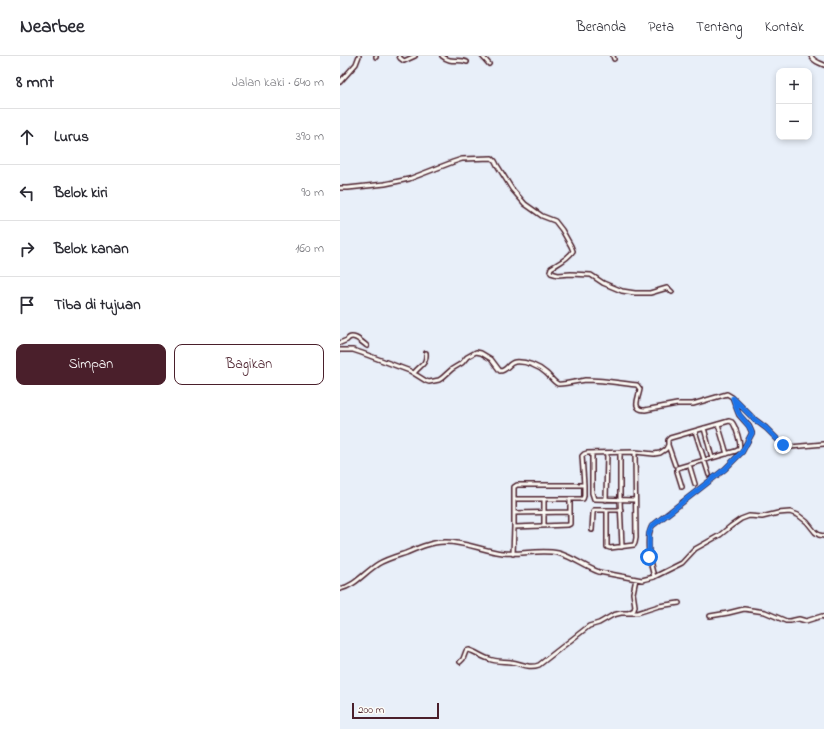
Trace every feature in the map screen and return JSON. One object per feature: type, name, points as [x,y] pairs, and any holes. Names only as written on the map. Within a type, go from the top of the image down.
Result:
[{"type":"street","points":[[340,82],[356,64],[359,56]]},
{"type":"street","points":[[399,56],[404,61],[415,56]]},
{"type":"street","points":[[442,56],[446,60],[464,60],[467,62]]},
{"type":"street","points":[[482,56],[489,64]]},
{"type":"street","points":[[810,56],[816,63],[824,65]]},
{"type":"street","points":[[340,188],[397,182],[462,159],[492,158],[520,199],[542,216],[555,221],[571,246],[573,251],[572,253],[551,268],[551,273],[558,275],[590,275],[603,283],[622,291],[650,293],[667,288],[672,292]]},
{"type":"street","points":[[340,343],[350,337],[354,337],[368,346]]},
{"type":"street","points":[[340,350],[353,350],[381,359],[414,373],[429,382],[439,380],[462,363],[467,357],[478,352],[491,359],[500,371],[504,370],[513,363],[526,363],[545,372],[560,384],[586,380],[605,380],[637,386],[640,389],[637,404],[638,408],[642,410],[677,404],[694,404],[724,395],[730,395],[783,445],[790,447],[824,444]]},
{"type":"street","points":[[414,373],[424,364],[426,353]]},
{"type":"street","points":[[654,577],[649,552],[649,533],[652,526],[725,469],[742,452],[752,433],[749,426],[739,414],[733,398]]},
{"type":"street","points":[[675,465],[668,446],[669,439],[718,424],[730,421],[732,422],[735,427],[740,447],[736,451],[689,464],[677,469],[682,487]]},
{"type":"street","points":[[718,424],[727,454]]},
{"type":"street","points":[[704,428],[712,458]]},
{"type":"street","points":[[695,431],[709,474]]},
{"type":"street","points":[[514,499],[583,499],[583,454],[635,452],[656,454],[664,451],[668,446]]},
{"type":"street","points":[[607,510],[607,547],[610,548],[632,545],[635,542],[635,452]]},
{"type":"street","points":[[592,453],[592,495],[594,499],[635,500]]},
{"type":"street","points":[[606,500],[607,453]]},
{"type":"street","points":[[620,453],[622,547]]},
{"type":"street","points":[[689,464],[695,484]]},
{"type":"street","points":[[513,554],[514,487],[517,485],[584,484]]},
{"type":"street","points":[[544,499],[544,526]]},
{"type":"street","points":[[514,526],[569,525],[570,499]]},
{"type":"street","points":[[592,530],[593,511],[621,510]]},
{"type":"street","points":[[514,513],[570,512]]},
{"type":"street","points":[[340,589],[348,586],[385,560],[442,542],[463,544],[493,552],[513,554],[556,552],[571,557],[599,572],[645,580],[682,563],[695,549],[720,535],[741,519],[749,516],[762,517],[790,512],[798,515],[807,522],[818,535],[824,536]]},
{"type":"street","points":[[628,613],[635,608],[633,593],[636,579]]},
{"type":"street","points":[[460,662],[466,651],[469,650],[490,660],[511,662],[526,666],[536,666],[560,650],[589,626],[599,623],[613,615],[621,613],[637,613],[659,606],[679,603]]},
{"type":"street","points":[[710,616],[744,609],[764,612],[786,621],[799,618],[806,621],[822,616],[824,617]]},
{"type":"route","points":[[649,557],[649,533],[652,526],[725,469],[742,452],[752,431],[739,414],[733,398],[783,445]]}]
